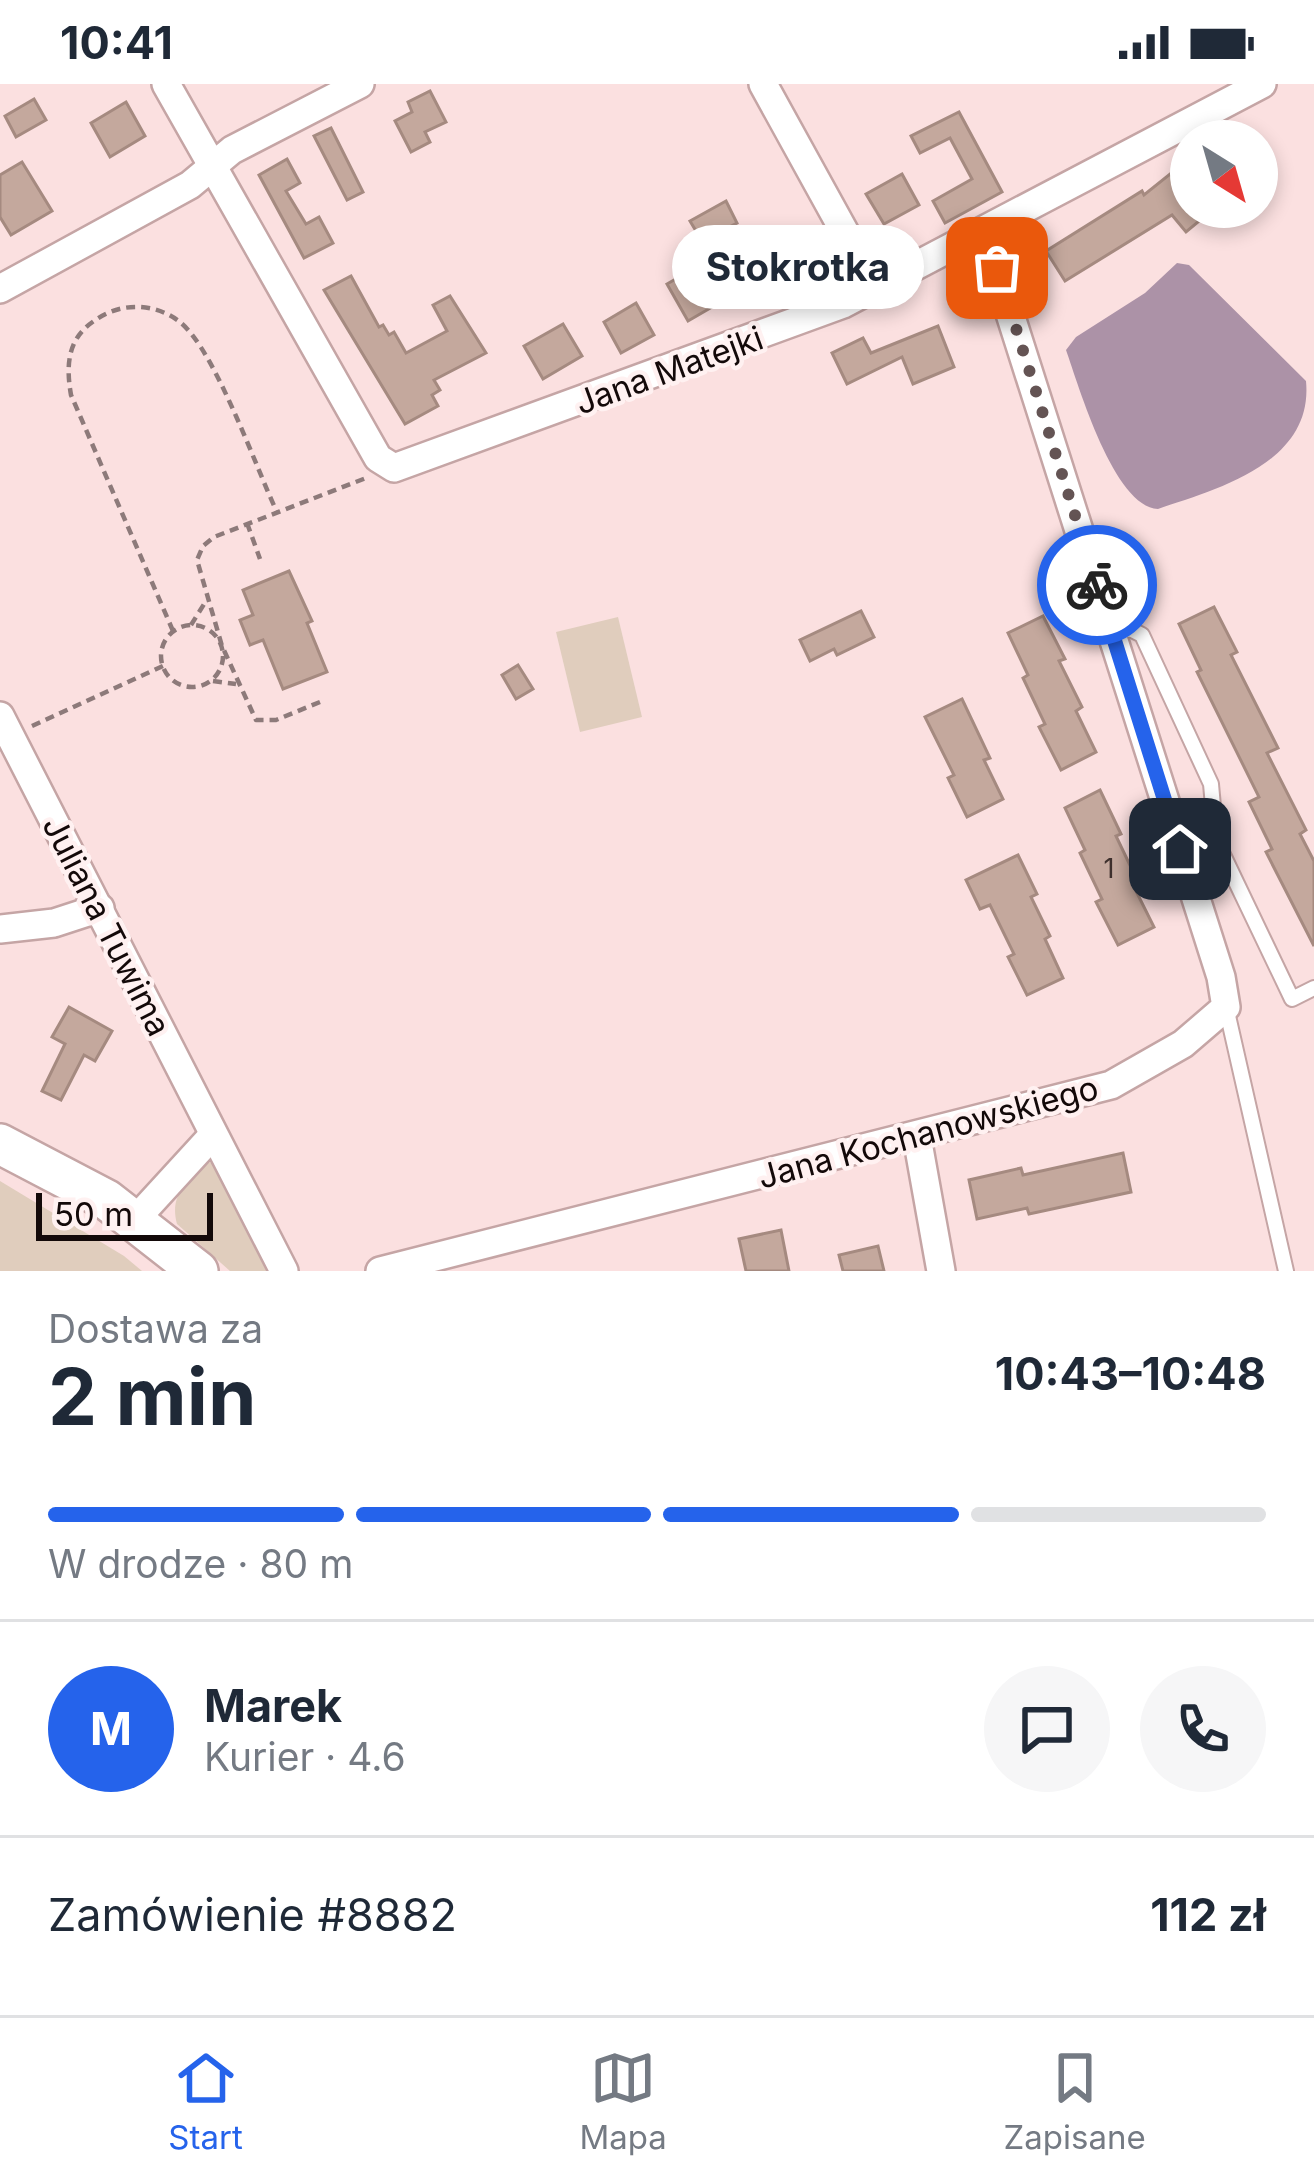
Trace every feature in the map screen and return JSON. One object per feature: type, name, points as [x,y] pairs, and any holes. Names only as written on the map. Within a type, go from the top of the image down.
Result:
[{"type":"main road","points":[[0,1144],[74,1181],[135,1220],[198,1271]]},
{"type":"street","points":[[166,84],[378,458],[391,467]]},
{"type":"street","points":[[0,289],[190,184],[232,150],[360,84]]},
{"type":"street","points":[[763,84],[876,289]]},
{"type":"street","name":"Jana Matejki","points":[[391,467],[806,320],[984,232],[1221,93],[1262,84]]},
{"type":"street","points":[[984,232],[1221,977],[1226,1007]]},
{"type":"street","name":"Juliana Tuwima","points":[[5,726],[284,1271]]},
{"type":"street","points":[[0,928],[54,923],[100,908]]},
{"type":"street","name":"Jana Kochanowskiego","points":[[380,1271],[1111,1085],[1183,1044],[1226,1007]]},
{"type":"street","points":[[135,1220],[212,1136]]},
{"type":"street","points":[[917,1137],[941,1271]]},
{"type":"lane","points":[[1113,634],[1130,629],[1142,635],[1211,784],[1216,840],[1292,999],[1314,988]]},
{"type":"lane","points":[[1226,1007],[1286,1271]]},
{"type":"path","points":[[173,632],[71,395],[67,368],[84,327],[125,306],[153,308],[182,323],[203,352],[277,512]]},
{"type":"path","points":[[320,702],[260,723],[252,714],[222,646],[196,560],[214,537],[391,467]]},
{"type":"path","points":[[247,524],[260,560]]},
{"type":"path","points":[[191,625],[206,601]]},
{"type":"path","points":[[208,683],[221,667],[222,646],[210,630],[191,625],[173,632],[162,647],[168,676],[187,686],[208,683],[220,679],[240,688]]},
{"type":"path","points":[[5,726],[163,667]]},
{"type":"shaded area","points":[[1177,263],[1189,265],[1306,381],[1304,410],[1294,434],[1256,469],[1158,509],[1142,503],[1113,468],[1066,350],[1076,337],[1145,293]]},
{"type":"shaded area","points":[[618,617],[642,717],[580,732],[556,632]]},
{"type":"shaded area","points":[[206,1162],[216,1163],[266,1271],[230,1271],[177,1224],[178,1197]]},
{"type":"shaded area","points":[[0,1181],[124,1256],[142,1271],[0,1271]]},
{"type":"building","points":[[430,91],[446,122],[425,132],[430,142],[411,152],[395,121],[412,112],[408,102]]},
{"type":"building","points":[[34,99],[46,120],[16,137],[5,116]]},
{"type":"building","points":[[126,102],[145,136],[110,157],[91,123]]},
{"type":"building","points":[[959,112],[1002,192],[945,223],[933,201],[972,179],[950,138],[920,153],[911,136]]},
{"type":"building","points":[[331,128],[363,192],[347,200],[314,136]]},
{"type":"building","points":[[287,159],[300,183],[286,191],[306,224],[319,217],[333,243],[304,258],[259,175]]},
{"type":"building","points":[[22,162],[52,211],[11,235],[0,217],[0,175]]},
{"type":"building","points":[[902,174],[919,205],[884,224],[866,194]]},
{"type":"building","points":[[1170,174],[1170,216],[1065,281],[1046,251],[1142,191],[1144,195]]},
{"type":"building","points":[[726,201],[737,223],[702,241],[690,221]]},
{"type":"building","points":[[798,239],[812,264],[780,282],[766,256]]},
{"type":"building","points":[[707,261],[720,284],[711,289],[719,303],[688,321],[667,284]]},
{"type":"building","points":[[351,276],[379,327],[383,325],[389,335],[394,332],[406,353],[447,331],[433,305],[450,296],[486,353],[434,380],[440,390],[432,395],[438,406],[405,424],[324,290]]},
{"type":"building","points":[[636,303],[654,335],[621,353],[604,322]]},
{"type":"building","points":[[563,324],[582,356],[543,379],[524,346]]},
{"type":"building","points":[[938,326],[954,367],[913,384],[902,357],[847,384],[832,353],[863,338],[871,353]]},
{"type":"building","points":[[289,571],[312,621],[307,623],[327,672],[283,689],[263,640],[250,645],[240,620],[253,615],[243,590]]},
{"type":"building","points":[[1214,607],[1237,652],[1231,655],[1278,748],[1267,753],[1306,830],[1300,834],[1314,861],[1314,946],[1266,852],[1272,849],[1249,802],[1259,797],[1197,672],[1201,670],[1179,624]]},
{"type":"building","points":[[861,611],[874,637],[837,655],[834,649],[810,661],[800,640]]},
{"type":"building","points":[[1043,616],[1065,659],[1059,661],[1082,707],[1076,711],[1096,752],[1061,770],[1039,727],[1045,724],[1008,633]]},
{"type":"building","points":[[518,665],[533,689],[516,699],[502,675]]},
{"type":"building","points":[[962,699],[1003,799],[967,817],[948,778],[954,775],[925,717]]},
{"type":"building","points":[[1100,790],[1138,882],[1133,885],[1154,927],[1118,945],[1096,902],[1102,899],[1065,808]]},
{"type":"building","points":[[1018,855],[1037,894],[1031,897],[1063,978],[1027,995],[990,905],[980,909],[966,880]]},
{"type":"building","points":[[69,1007],[112,1031],[95,1061],[84,1055],[61,1100],[42,1091],[65,1044],[52,1037]]},
{"type":"building","points":[[1123,1153],[1131,1192],[1029,1214],[1027,1208],[977,1219],[969,1180],[1021,1168],[1023,1175]]},
{"type":"building","points":[[781,1230],[789,1271],[746,1271],[739,1239]]},
{"type":"building","points":[[878,1246],[884,1271],[843,1271],[839,1255]]},
{"type":"way so far","points":[[997,268],[1097,585]]},
{"type":"place","name":"Stokrotka","points":[[997,268]]},
{"type":"route","points":[[1097,585],[1180,849]]}]
